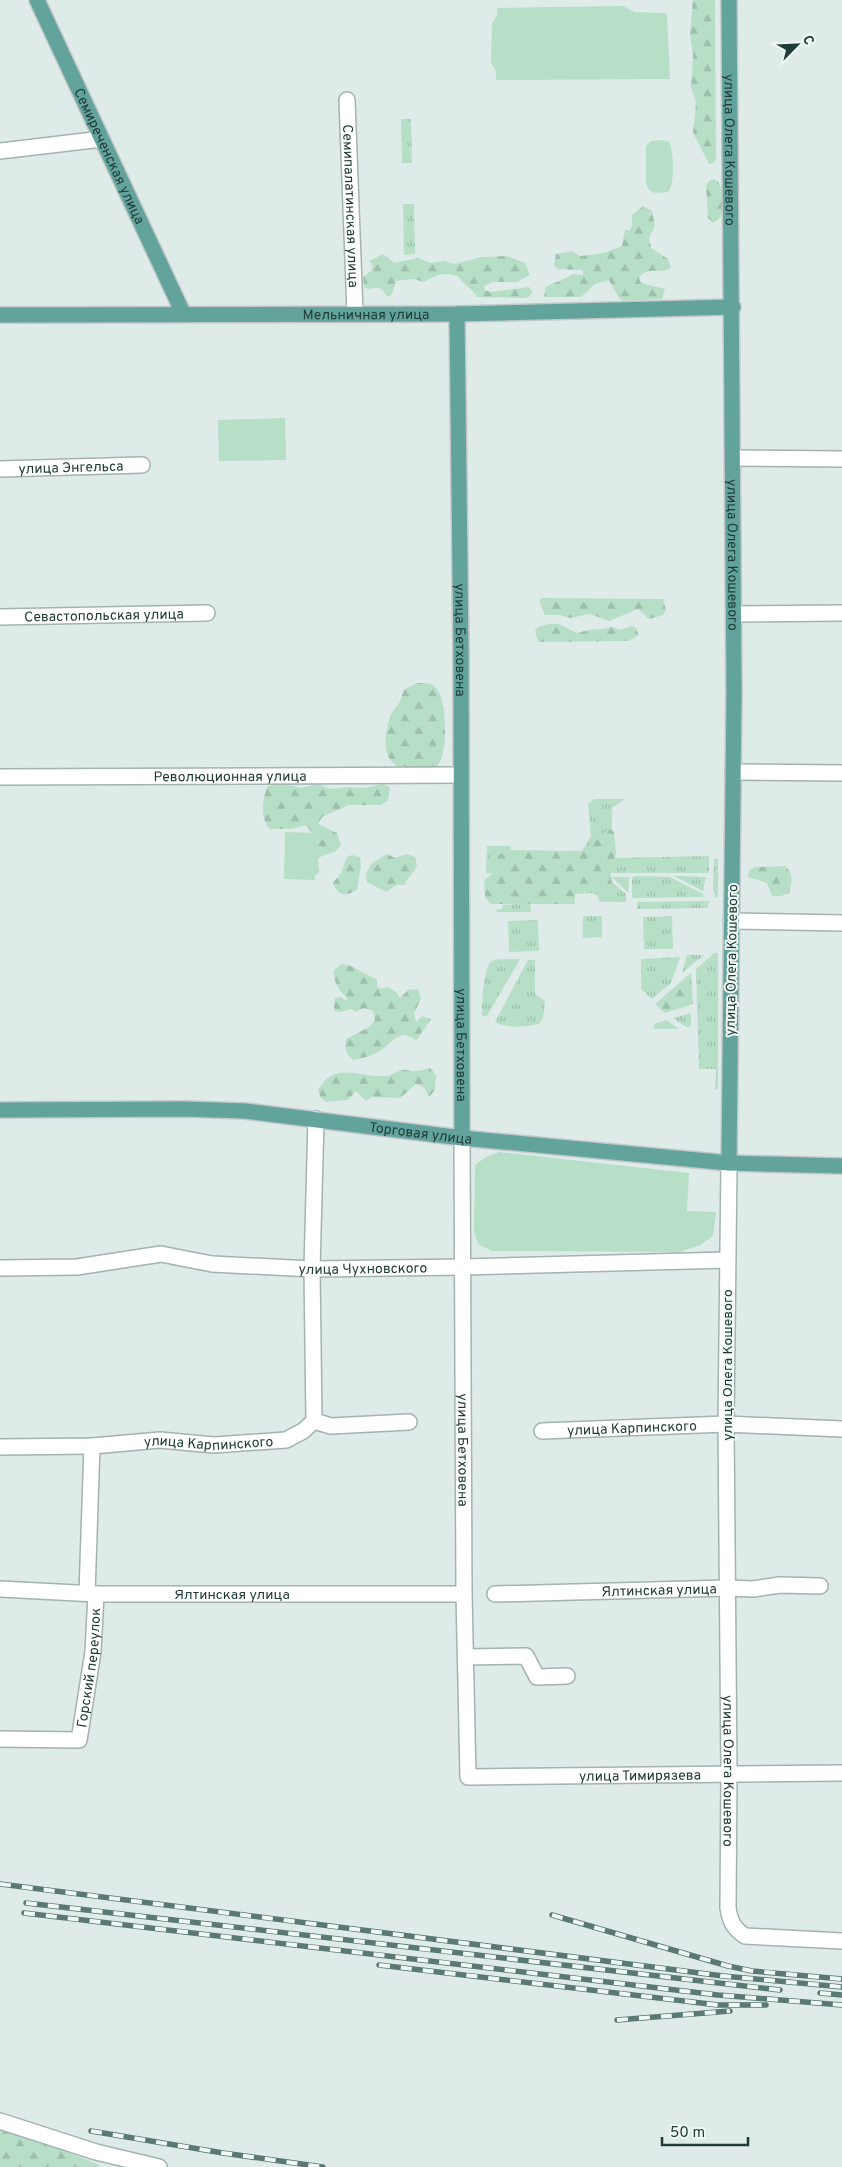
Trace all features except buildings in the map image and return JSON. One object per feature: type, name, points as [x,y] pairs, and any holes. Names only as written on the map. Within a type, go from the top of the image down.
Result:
[{"type":"main road","name":"Семиреченская улица","points":[[37,0],[183,313]]},
{"type":"main road","name":"улица Олега Кошевого","points":[[729,0],[734,458],[730,1163]]},
{"type":"main road","name":"Мельничная улица","points":[[0,315],[183,313],[456,314],[733,307]]},
{"type":"main road","name":"улица Бетховена","points":[[456,314],[462,1138]]},
{"type":"main road","name":"Торговая улица","points":[[0,1110],[184,1109],[245,1111],[462,1138],[730,1163],[842,1166]]},
{"type":"street","name":"Семипалатинская улица","points":[[347,100],[355,313]]},
{"type":"street","points":[[0,150],[102,139]]},
{"type":"street","points":[[734,458],[842,459]]},
{"type":"street","name":"улица Энгельса","points":[[0,469],[142,465]]},
{"type":"street","name":"Севастопольская улица","points":[[0,617],[207,613]]},
{"type":"street","points":[[734,614],[842,613]]},
{"type":"street","points":[[733,772],[842,773]]},
{"type":"street","name":"Революционная улица","points":[[0,777],[460,775]]},
{"type":"street","points":[[731,921],[842,923]]},
{"type":"street","points":[[316,1119],[312,1269],[314,1421],[331,1426],[409,1422]]},
{"type":"street","name":"улица Бетховена","points":[[462,1138],[464,1594],[468,1777]]},
{"type":"street","name":"улица Олега Кошевого","points":[[730,1163],[727,1260],[726,1424],[729,1774],[728,1908],[730,1920],[736,1930],[745,1936],[842,1941]]},
{"type":"street","name":"улица Чухновского","points":[[0,1268],[77,1267],[161,1254],[212,1264],[312,1269],[727,1260]]},
{"type":"street","name":"улица Карпинского","points":[[0,1447],[92,1446],[160,1440],[214,1445],[286,1440],[303,1431],[314,1421]]},
{"type":"street","name":"улица Карпинского","points":[[542,1431],[726,1424],[842,1429]]},
{"type":"street","name":"Горский переулок","points":[[0,1740],[79,1740],[94,1652],[91,1593],[92,1446]]},
{"type":"street","name":"Ялтинская улица","points":[[495,1594],[753,1589],[780,1585],[820,1586]]},
{"type":"street","name":"Ялтинская улица","points":[[0,1589],[91,1593],[464,1594]]},
{"type":"street","points":[[466,1657],[526,1656],[537,1677],[567,1676]]},
{"type":"street","name":"улица Тимирязева","points":[[468,1777],[842,1774]]},
{"type":"street","points":[[0,2121],[96,2152],[159,2167]]},
{"type":"green space","points":[[693,0],[715,0],[716,158],[714,163],[709,164],[693,133],[696,102],[691,88],[693,55],[690,34]]},
{"type":"green space","points":[[623,6],[635,12],[666,13],[670,79],[496,80],[496,71],[491,63],[492,23],[497,16],[497,8]]},
{"type":"green space","points":[[401,119],[411,119],[412,163],[402,163]]},
{"type":"green space","points":[[663,140],[669,142],[671,146],[672,182],[668,192],[655,193],[649,190],[646,184],[646,146],[651,141]]},
{"type":"green space","points":[[713,179],[718,181],[724,199],[724,210],[722,215],[713,223],[708,218],[706,186]]},
{"type":"green space","points":[[403,204],[414,204],[415,254],[404,255]]},
{"type":"green space","points":[[643,206],[652,211],[655,226],[649,238],[651,248],[668,259],[671,268],[663,271],[646,272],[639,278],[641,283],[665,289],[662,299],[623,301],[619,298],[609,280],[595,284],[581,297],[544,297],[546,287],[573,274],[583,275],[583,270],[557,269],[554,265],[556,254],[572,251],[580,256],[604,253],[622,246],[625,229],[629,231],[632,226],[632,215]]},
{"type":"green space","points":[[383,254],[394,263],[418,258],[431,263],[444,261],[454,264],[482,257],[507,256],[525,263],[530,275],[517,282],[493,282],[484,286],[485,290],[490,292],[529,287],[532,291],[530,296],[526,298],[477,297],[459,277],[445,274],[424,282],[414,279],[396,281],[392,294],[388,297],[380,289],[364,287],[363,277],[371,271],[373,266],[369,261]]},
{"type":"green space","points":[[285,418],[286,460],[219,461],[218,420]]},
{"type":"green space","points":[[542,598],[663,599],[666,610],[663,615],[649,619],[638,609],[609,621],[590,614],[570,618],[560,615],[545,615],[539,601]]},
{"type":"green space","points":[[559,624],[577,633],[612,627],[621,630],[631,626],[635,627],[639,635],[629,641],[538,642],[535,631],[538,627]]},
{"type":"green space","points":[[417,683],[433,685],[438,690],[445,718],[445,740],[441,759],[435,769],[428,774],[403,766],[398,767],[390,759],[385,745],[391,714],[399,703],[404,690]]},
{"type":"green space","points":[[279,782],[301,788],[318,784],[330,789],[365,788],[382,784],[390,787],[388,800],[381,805],[349,805],[322,817],[318,824],[337,833],[341,845],[336,851],[320,857],[318,860],[319,872],[313,878],[310,876],[315,849],[310,830],[305,825],[292,829],[271,829],[263,815],[263,803],[267,787]]},
{"type":"green space","points":[[594,799],[625,799],[612,808],[612,858],[709,856],[709,873],[486,873],[487,846],[510,846],[511,850],[582,851],[591,836],[588,804]]},
{"type":"green space","points":[[610,829],[614,832],[616,853],[610,869],[612,883],[607,889],[575,889],[575,904],[491,904],[485,897],[484,881],[495,871],[498,856],[504,851],[584,851],[596,837]]},
{"type":"green space","points":[[285,832],[315,833],[315,880],[284,879]]},
{"type":"green space","points":[[387,854],[395,858],[407,854],[415,857],[417,865],[404,885],[396,885],[386,892],[367,882],[366,874],[372,863]]},
{"type":"green space","points":[[352,855],[360,857],[361,866],[357,890],[343,894],[337,891],[333,883],[341,873],[347,857]]},
{"type":"green space","points":[[714,859],[718,859],[718,897],[716,897],[713,890]]},
{"type":"green space","points":[[785,866],[790,872],[791,882],[789,893],[781,896],[772,896],[767,883],[748,877],[749,871],[755,867]]},
{"type":"green space","points":[[634,876],[670,877],[703,894],[703,897],[632,898],[632,878]]},
{"type":"green space","points":[[674,876],[706,877],[703,891]]},
{"type":"green space","points":[[606,877],[626,894],[626,902],[599,902],[599,898],[594,893],[576,894],[571,898],[546,899]]},
{"type":"green space","points":[[612,877],[629,877],[628,893]]},
{"type":"green space","points":[[709,901],[708,908],[637,909],[637,902]]},
{"type":"green space","points":[[530,903],[531,912],[496,912],[496,910],[502,909],[503,905]]},
{"type":"green space","points":[[583,916],[602,916],[602,937],[583,938]]},
{"type":"green space","points":[[672,916],[673,949],[644,949],[643,917]]},
{"type":"green space","points":[[538,920],[539,951],[509,952],[508,921]]},
{"type":"green space","points":[[714,953],[718,953],[718,1089],[715,1090],[716,1069],[699,1069],[696,969]]},
{"type":"green space","points":[[687,955],[704,955],[682,973]]},
{"type":"green space","points":[[680,957],[671,983],[652,999],[641,989],[641,959]]},
{"type":"green space","points":[[501,959],[520,959],[487,1016],[482,1016],[484,987],[489,964],[492,961]]},
{"type":"green space","points":[[528,960],[535,960],[535,994],[545,1001],[543,1019],[539,1024],[522,1027],[506,1026],[495,1022]]},
{"type":"green space","points":[[342,964],[351,966],[377,979],[377,987],[381,989],[388,987],[396,992],[400,998],[408,990],[418,989],[421,998],[414,1014],[416,1022],[422,1016],[431,1019],[416,1041],[405,1035],[397,1037],[377,1053],[353,1060],[346,1051],[346,1039],[369,1027],[375,1020],[373,1011],[364,1008],[355,1012],[352,1009],[340,1012],[335,1011],[335,998],[341,997],[346,1001],[347,998],[339,989],[335,979],[334,970]]},
{"type":"green space","points":[[691,973],[693,1004],[665,1013],[655,1004]]},
{"type":"green space","points":[[691,1013],[691,1027],[686,1027],[673,1018]]},
{"type":"green space","points":[[666,1020],[679,1029],[654,1029],[654,1024]]},
{"type":"green space","points":[[430,1068],[436,1075],[435,1090],[429,1097],[424,1087],[416,1084],[400,1098],[372,1097],[366,1101],[356,1091],[348,1100],[326,1102],[321,1098],[318,1090],[324,1081],[332,1075],[340,1073],[348,1072],[385,1076],[403,1070],[414,1071]]},
{"type":"green space","points":[[499,1152],[689,1173],[687,1211],[716,1212],[713,1236],[700,1245],[680,1252],[492,1251],[478,1244],[474,1231],[475,1165],[486,1157]]},
{"type":"green space","points":[[0,2125],[100,2165],[99,2167],[0,2167]]},
{"type":"railway","points":[[0,1884],[723,1976],[842,1987]]},
{"type":"railway","points":[[26,1903],[780,1990]]},
{"type":"railway","points":[[24,1913],[718,1995],[842,2005]]},
{"type":"railway","points":[[552,1915],[728,1966],[752,1971],[842,1979]]},
{"type":"railway","points":[[379,1965],[718,2005],[766,2005]]},
{"type":"railway","points":[[820,1993],[842,1995]]},
{"type":"railway","points":[[617,2020],[730,2011]]},
{"type":"railway","points":[[91,2131],[323,2167]]}]
